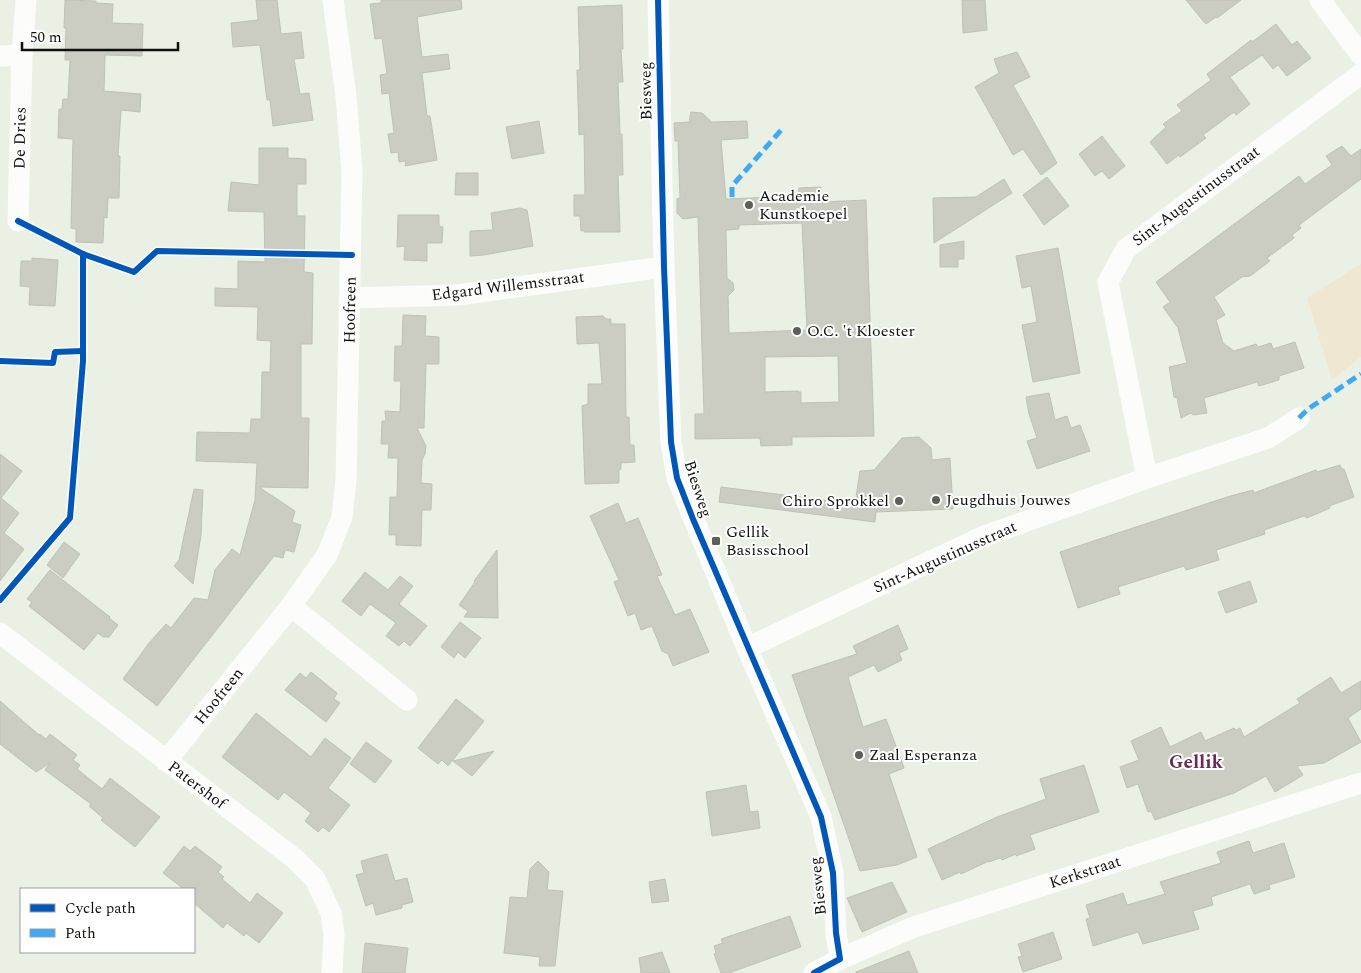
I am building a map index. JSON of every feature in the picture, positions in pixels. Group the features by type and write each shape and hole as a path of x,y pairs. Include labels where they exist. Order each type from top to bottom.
{"street":[{"name":"De Dries","path":"18,221 22,55 26,0"},
{"name":"Hoofreen","path":"166,761 291,606 327,555 342,518 346,480 352,171 346,96 333,0"},
{"name":"Biesweg","path":"658,0 664,267 672,442 677,478 747,648 821,817 833,873 836,933 840,959"},
{"path":"1320,0 1361,55"},
{"path":"0,56 22,55"},
{"name":"Sint-Augustinusstraat","path":"1148,478 1108,282 1126,249 1361,74"},
{"name":"Edgard Willemsstraat","path":"350,298 456,295 664,267"},
{"name":"Sint-Augustinusstraat","path":"747,648 982,537 1268,438 1299,418"},
{"path":"291,606 406,700"},
{"name":"Patershof","path":"0,633 294,859 315,879 330,913 334,935 332,973"},
{"name":"Kerkstraat","path":"814,973 840,959 914,927 1361,784"}],"shaded area":[{"path":"1361,264 1361,357 1332,380 1307,298"}],"building":[{"path":"65,0 96,1 96,3 113,4 112,23 143,24 142,56 105,55 104,91 141,94 140,112 121,110 118,156 120,156 119,198 108,198 107,218 104,217 103,243 76,242 76,229 71,228 73,139 58,138 59,109 62,109 63,99 68,99 70,60 65,60"},
{"path":"256,0 277,0 281,34 301,32 304,58 294,59 300,94 309,93 313,120 273,126 270,100 267,100 260,45 233,47 231,23 258,20"},
{"path":"381,0 461,0 462,9 417,17 422,57 448,54 450,69 422,73 427,116 430,116 437,160 405,166 406,161 399,162 398,152 391,153 388,134 394,133 389,93 382,94 380,75 387,74 382,38 375,39 370,4 381,3"},
{"path":"962,0 985,0 987,30 963,33"},
{"path":"1186,0 1241,0 1206,24"},
{"path":"622,5 623,49 621,49 623,82 618,82 623,175 618,175 620,232 584,232 584,230 581,231 580,216 574,216 574,195 585,195 584,134 579,135 577,70 580,70 578,7"},
{"path":"1276,24 1292,45 1297,41 1311,58 1287,76 1278,65 1273,69 1262,55 1230,77 1250,104 1236,115 1234,112 1203,135 1206,138 1167,164 1150,142 1166,127 1163,124 1182,111 1177,105 1211,80 1207,74 1251,40 1252,42"},
{"path":"1017,52 1030,77 1013,85 1057,163 1041,175 1023,149 1013,155 975,87 999,73 994,59"},
{"path":"691,112 702,113 712,122 747,121 748,138 721,140 726,199 798,196 799,188 821,187 822,202 866,200 874,436 792,437 792,445 761,446 760,438 695,439 695,414 704,414 698,217 683,219 677,213 677,199 680,198 678,141 675,141 674,123 689,122","holes":["802,223 807,330 729,333 728,296 734,290 733,283 727,278 726,230 739,229 739,225","838,356 839,402 801,403 801,392 798,391 765,392 765,357"]},
{"path":"539,121 544,153 512,159 506,127"},
{"path":"1102,136 1125,166 1109,179 1102,171 1095,176 1079,154"},
{"path":"1342,146 1351,156 1361,149 1361,179 1299,225 1301,228 1292,235 1294,238 1267,258 1270,261 1250,276 1242,277 1214,297 1225,315 1216,320 1223,343 1234,351 1256,344 1258,347 1271,343 1273,349 1295,342 1304,368 1279,376 1279,380 1259,386 1257,382 1204,398 1207,413 1193,415 1191,413 1181,418 1177,398 1174,397 1169,367 1187,363 1178,328 1163,307 1170,302 1156,282 1299,176 1305,184 1332,165 1326,156"},
{"path":"259,148 288,148 288,158 306,159 306,184 297,184 297,216 305,216 304,272 313,273 312,344 301,344 301,418 309,418 308,488 259,487 295,511 292,522 301,525 294,552 285,550 283,558 274,556 157,706 123,679 149,643 166,624 171,628 194,598 208,600 215,570 232,549 240,555 255,500 257,463 196,461 197,432 250,433 251,419 261,419 262,372 270,372 271,341 257,340 258,307 215,306 215,288 238,289 238,261 265,262 264,212 228,211 231,182 259,185"},
{"path":"456,173 478,173 478,195 455,195"},
{"path":"1047,177 1069,206 1044,225 1023,195"},
{"path":"1004,179 1012,193 934,243 933,198 976,197"},
{"path":"520,208 527,210 533,246 470,256 470,231 493,230 491,213"},
{"path":"398,215 439,215 439,226 443,227 442,243 427,243 427,261 404,260 405,246 397,247"},
{"path":"964,241 964,259 958,259 958,267 940,267 940,245"},
{"path":"1058,248 1080,373 1033,382 1022,325 1037,322 1031,286 1022,288 1016,256"},
{"path":"32,258 58,260 55,306 29,305 30,287 20,286 21,261 32,261"},
{"path":"403,315 426,316 425,336 439,337 439,364 426,364 424,428 417,428 426,446 422,460 421,483 432,484 431,510 422,510 421,546 396,545 396,535 389,535 390,497 397,497 398,458 388,458 389,444 381,444 382,421 386,421 385,411 400,412 401,381 394,381 395,346 402,346"},
{"path":"603,316 606,319 611,319 611,324 625,324 626,417 629,417 630,445 634,445 635,462 621,463 619,483 585,484 582,406 588,404 588,384 602,384 599,343 577,344 576,317"},
{"path":"1049,393 1055,420 1067,416 1071,428 1080,425 1090,451 1037,469 1027,441 1037,438 1029,414 1026,397"},
{"path":"919,437 931,448 932,460 950,458 953,509 876,512 875,522 719,502 721,487 855,504 860,471 874,470 902,438"},
{"path":"0,454 22,471 1,498 19,513 4,533 24,549 0,581"},
{"path":"1340,465 1344,469 1354,497 1329,506 1330,508 1307,518 1304,516 1264,530 1265,534 1216,550 1219,560 1186,570 1184,566 1118,587 1120,594 1078,608 1060,552 1227,497 1253,490 1254,493 1316,470 1317,472"},
{"path":"194,489 203,490 201,535 193,584 174,566 179,560"},
{"path":"618,503 626,523 638,518 662,575 657,576 675,615 690,609 709,652 673,666 668,654 662,651 652,626 641,630 635,613 628,616 614,582 619,580 590,516"},
{"path":"64,542 80,554 63,578 47,565"},
{"path":"497,550 498,618 464,617 468,611 459,605"},
{"path":"50,570 118,625 109,637 103,637 98,633 84,650 29,606 32,602 27,599"},
{"path":"365,572 388,590 400,576 413,586 399,604 427,626 410,646 404,641 399,646 386,636 396,623 370,604 361,616 342,601"},
{"path":"1250,581 1257,602 1226,613 1218,592"},
{"path":"460,622 481,638 465,658 458,652 454,658 441,647"},
{"path":"898,625 908,649 899,653 902,660 878,672 874,665 848,677 863,727 886,719 904,768 889,774 917,857 897,865 860,871 792,675 857,654 853,646"},
{"path":"311,672 337,693 334,699 340,703 326,722 285,690 300,673 306,678"},
{"path":"1331,677 1341,693 1361,681 1361,709 1348,718 1361,742 1324,763 1297,766 1303,775 1275,792 1266,776 1234,793 1155,820 1151,811 1148,812 1138,784 1127,788 1120,767 1139,760 1131,741 1161,727 1170,747 1201,732 1205,741 1234,728 1236,730 1240,728 1244,737 1300,703 1297,699"},
{"path":"456,699 484,721 448,766 442,760 438,764 418,748"},
{"path":"0,701 39,735 46,739 50,734 77,755 73,760 80,765 77,769 102,789 110,778 160,817 135,847 101,820 103,818 89,806 91,804 45,770 50,763 36,772 0,744"},
{"path":"256,713 311,757 325,738 351,758 328,788 350,805 329,832 323,827 318,832 305,821 311,813 284,792 278,800 222,757"},
{"path":"366,742 392,761 375,783 350,764"},
{"path":"494,751 472,776 453,761"},
{"path":"1084,765 1099,812 1030,835 1035,849 1002,860 1000,858 989,861 961,874 960,872 942,880 928,849 997,817 1046,799 1040,779"},
{"path":"746,785 750,812 758,811 760,828 712,836 706,792"},
{"path":"1249,841 1253,853 1284,843 1295,877 1269,885 1270,889 1254,894 1250,884 1211,897 1213,905 1193,911 1199,929 1143,944 1138,932 1093,946 1086,919 1090,918 1086,905 1123,893 1127,905 1165,894 1160,882 1221,863 1217,852"},
{"path":"184,846 190,851 195,846 222,867 218,872 224,877 222,879 250,903 257,893 283,913 259,943 246,933 244,936 227,923 223,928 195,904 195,888 183,888 163,873"},
{"path":"387,854 395,881 407,878 413,902 402,905 402,908 376,915 373,903 366,906 356,875 364,873 361,861"},
{"path":"538,861 549,872 547,890 563,891 555,966 539,966 540,957 504,953 510,897 527,898 530,869"},
{"path":"665,879 669,901 652,903 649,882"},
{"path":"892,882 907,912 862,932 847,898"},
{"path":"790,916 801,947 729,973 721,973 714,954 716,953 714,946 723,943 721,939"},
{"path":"1053,932 1062,959 1023,972 1018,957 1022,956 1018,944"},
{"path":"365,943 408,948 405,973 362,973"},
{"path":"909,951 918,973 856,973 856,972"},
{"path":"662,952 670,973 641,973 639,958"}],"marked path":[{"path":"732,197 732,186 783,128"},
{"path":"1299,418 1308,409 1361,374"}],"cycle path":[{"path":"658,0 664,267 671,442 677,478 693,519 821,817 833,873 836,933 840,959 814,973"},
{"path":"18,221 83,254 134,272 157,251 352,255"},
{"path":"0,600 70,518 83,361 83,254"},
{"path":"0,361 53,363 55,352 83,351"}],"place":[{"name":"Academie Kunstkoepel","path":"749,205"},
{"name":"O.C. 't Kloester","path":"797,331"},
{"name":"Jeugdhuis Jouwes","path":"936,500"},
{"name":"Chiro Sprokkel","path":"899,501"},
{"name":"Gellik Basisschool","path":"716,541"},
{"name":"Zaal Esperanza","path":"859,755"}],"district":[{"name":"Gellik","path":"1196,762"}]}
